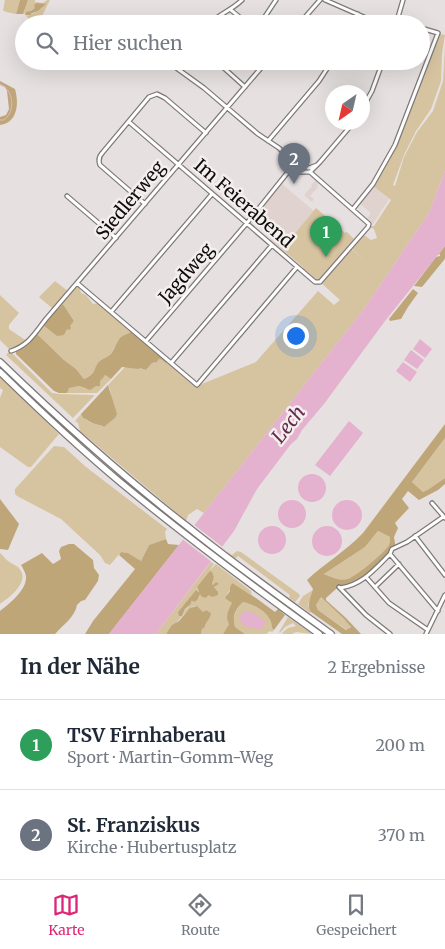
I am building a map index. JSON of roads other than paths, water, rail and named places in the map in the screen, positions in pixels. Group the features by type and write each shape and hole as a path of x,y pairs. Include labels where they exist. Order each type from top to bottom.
{"highway":[{"path":"0,362 94,449 187,527 331,634"},
{"path":"0,372 119,481 220,562 319,634"}],"street":[{"path":"220,15 231,10 242,0"},
{"path":"266,15 276,0"},
{"path":"307,15 320,0"},
{"path":"325,0 358,14"},
{"path":"398,15 403,0"},
{"path":"231,10 237,15"},
{"path":"430,31 438,33 430,54"},
{"path":"179,70 279,148 294,165 293,170"},
{"path":"226,70 245,87"},
{"name":"Siedlerweg","path":"11,351 22,347 31,339 46,319 259,70"},
{"path":"268,141 319,82 326,70"},
{"path":"370,95 380,70"},
{"path":"293,170 310,172 353,209 372,184 395,145 424,70"},
{"path":"145,204 102,167 99,161 102,153 149,97 157,94 165,98 206,133"},
{"name":"Im Feierabend","path":"129,122 316,282 320,282 368,226 368,222 353,209"},
{"path":"310,172 347,130"},
{"path":"293,170 297,167 309,168 317,165"},
{"name":"Jagdweg","path":"146,341 288,172 293,170"},
{"path":"111,312 212,194"},
{"path":"67,196 116,238"},
{"path":"171,363 272,245"},
{"path":"77,283 197,384 298,267"},
{"path":"432,503 443,516"},
{"path":"390,634 366,615 339,588 351,586 366,577 390,554 392,549 407,542 443,516 445,510"},
{"path":"415,536 445,575"},
{"path":"390,554 438,611"},
{"path":"375,588 399,564"},
{"path":"366,577 388,603 427,632 445,595"}],"water":[{"name":"Lech","path":"445,171 445,246 385,321 324,404 257,489 234,531 156,634 109,634 364,309 429,213"},
{"path":"420,339 432,349 425,358 413,349"},
{"path":"411,350 424,360 417,369 404,360"},
{"path":"403,362 417,372 410,382 396,371"},
{"path":"349,421 363,433 330,476 315,465"},
{"path":"312,474 322,478 326,488 322,498 312,502 302,498 298,488 302,478"},
{"path":"292,500 302,504 306,514 302,524 292,528 282,524 278,514 282,504"},
{"path":"347,500 358,504 362,515 358,526 347,530 336,526 332,515 336,504"},
{"path":"272,526 282,530 286,540 282,550 272,554 262,550 258,540 262,530"},
{"path":"327,526 338,530 342,541 338,552 327,556 316,552 312,541 316,530"},
{"path":"249,611 263,619 265,623 261,629 246,626 241,622 241,614"}],"waterway":[{"path":"0,84 8,91 12,101 8,116 4,120 0,120"}],"place":[{"name":"St. Franziskus","path":"294,184"},
{"name":"TSV Firnhaberau","path":"326,257"}]}
